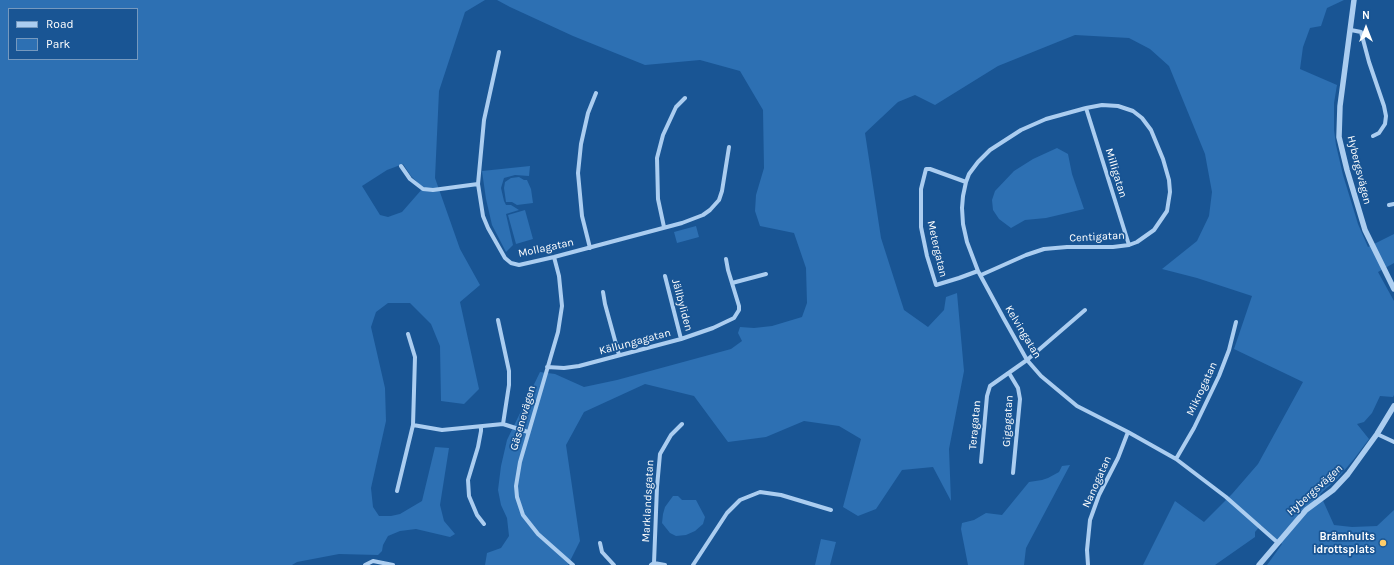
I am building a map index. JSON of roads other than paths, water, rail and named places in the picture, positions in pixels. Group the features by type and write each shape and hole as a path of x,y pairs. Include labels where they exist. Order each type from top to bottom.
{"street":[{"name":"Hybergsvägen","path":"1354,0 1340,106 1340,145 1365,230 1394,289"},
{"path":"1351,30 1360,31 1363,37 1369,62 1384,106 1386,116 1385,124 1379,133 1373,136"},
{"name":"Mollagatan","path":"499,52 484,120 478,184 483,216 505,258 510,263 518,265 554,257 682,223 703,215 716,206 719,200 722,191 729,147"},
{"path":"590,248 581,211 578,173 588,114 596,93"},
{"path":"664,227 658,199 657,158 663,135 676,107 684,98"},
{"name":"Centigatan","path":"981,275 1026,255 1044,249 1067,247 1113,247 1129,245 1137,242 1154,230 1167,211 1170,192 1167,170 1151,130 1142,118 1133,111 1118,106 1102,105 1086,108"},
{"name":"Kelvingatan","path":"1086,108 1046,119 1021,130 990,150 969,174 963,196 963,224 967,242 978,271 1027,360 1041,376 1072,403 1176,459 1226,498 1277,542"},
{"name":"Milligatan","path":"1086,108 1129,245"},
{"path":"401,166 410,178 422,188 433,190 478,184"},
{"name":"Metergatan","path":"966,182 930,169 926,169 921,189 921,227 927,256 936,285 978,271"},
{"name":"Gäsenevägen","path":"554,257 559,276 562,306 558,332 520,462 517,480 517,496 523,515 538,534 573,565"},
{"path":"726,259 732,283 766,274"},
{"name":"Jällbyliden","path":"665,276 681,339"},
{"name":"Källungagatan","path":"547,367 570,368 681,339 726,323 734,318 739,310 732,283"},
{"path":"603,292 619,355"},
{"name":"Teragatan","path":"981,462 987,396 990,386 1027,360 1085,310"},
{"path":"498,320 509,371 509,385 503,424"},
{"name":"Mikrogatan","path":"1176,459 1194,428 1219,376 1229,350 1236,322"},
{"path":"397,491 413,426 415,357 408,334"},
{"name":"Gigagatan","path":"1009,373 1018,388 1020,399 1013,472"},
{"name":"Hybergsvägen","path":"1259,565 1277,542 1306,510 1341,482 1377,434 1394,406"},
{"path":"413,426 442,430 503,424 528,432"},
{"name":"Marklandsgatan","path":"666,565 652,564 660,454 671,435 682,424"},
{"path":"481,427 482,431 468,480 469,496 477,515 484,524"},
{"name":"Nanogatan","path":"1088,565 1086,550 1090,520 1099,495 1118,458 1128,432"},
{"path":"1377,434 1394,442"},
{"path":"693,565 727,513 740,500 760,492 781,495 831,510"},
{"path":"600,543 602,552 614,565"},
{"path":"364,565 373,562 393,565"}],"place":[{"name":"Brämhults idrottsplats","path":"1383,543"}]}
